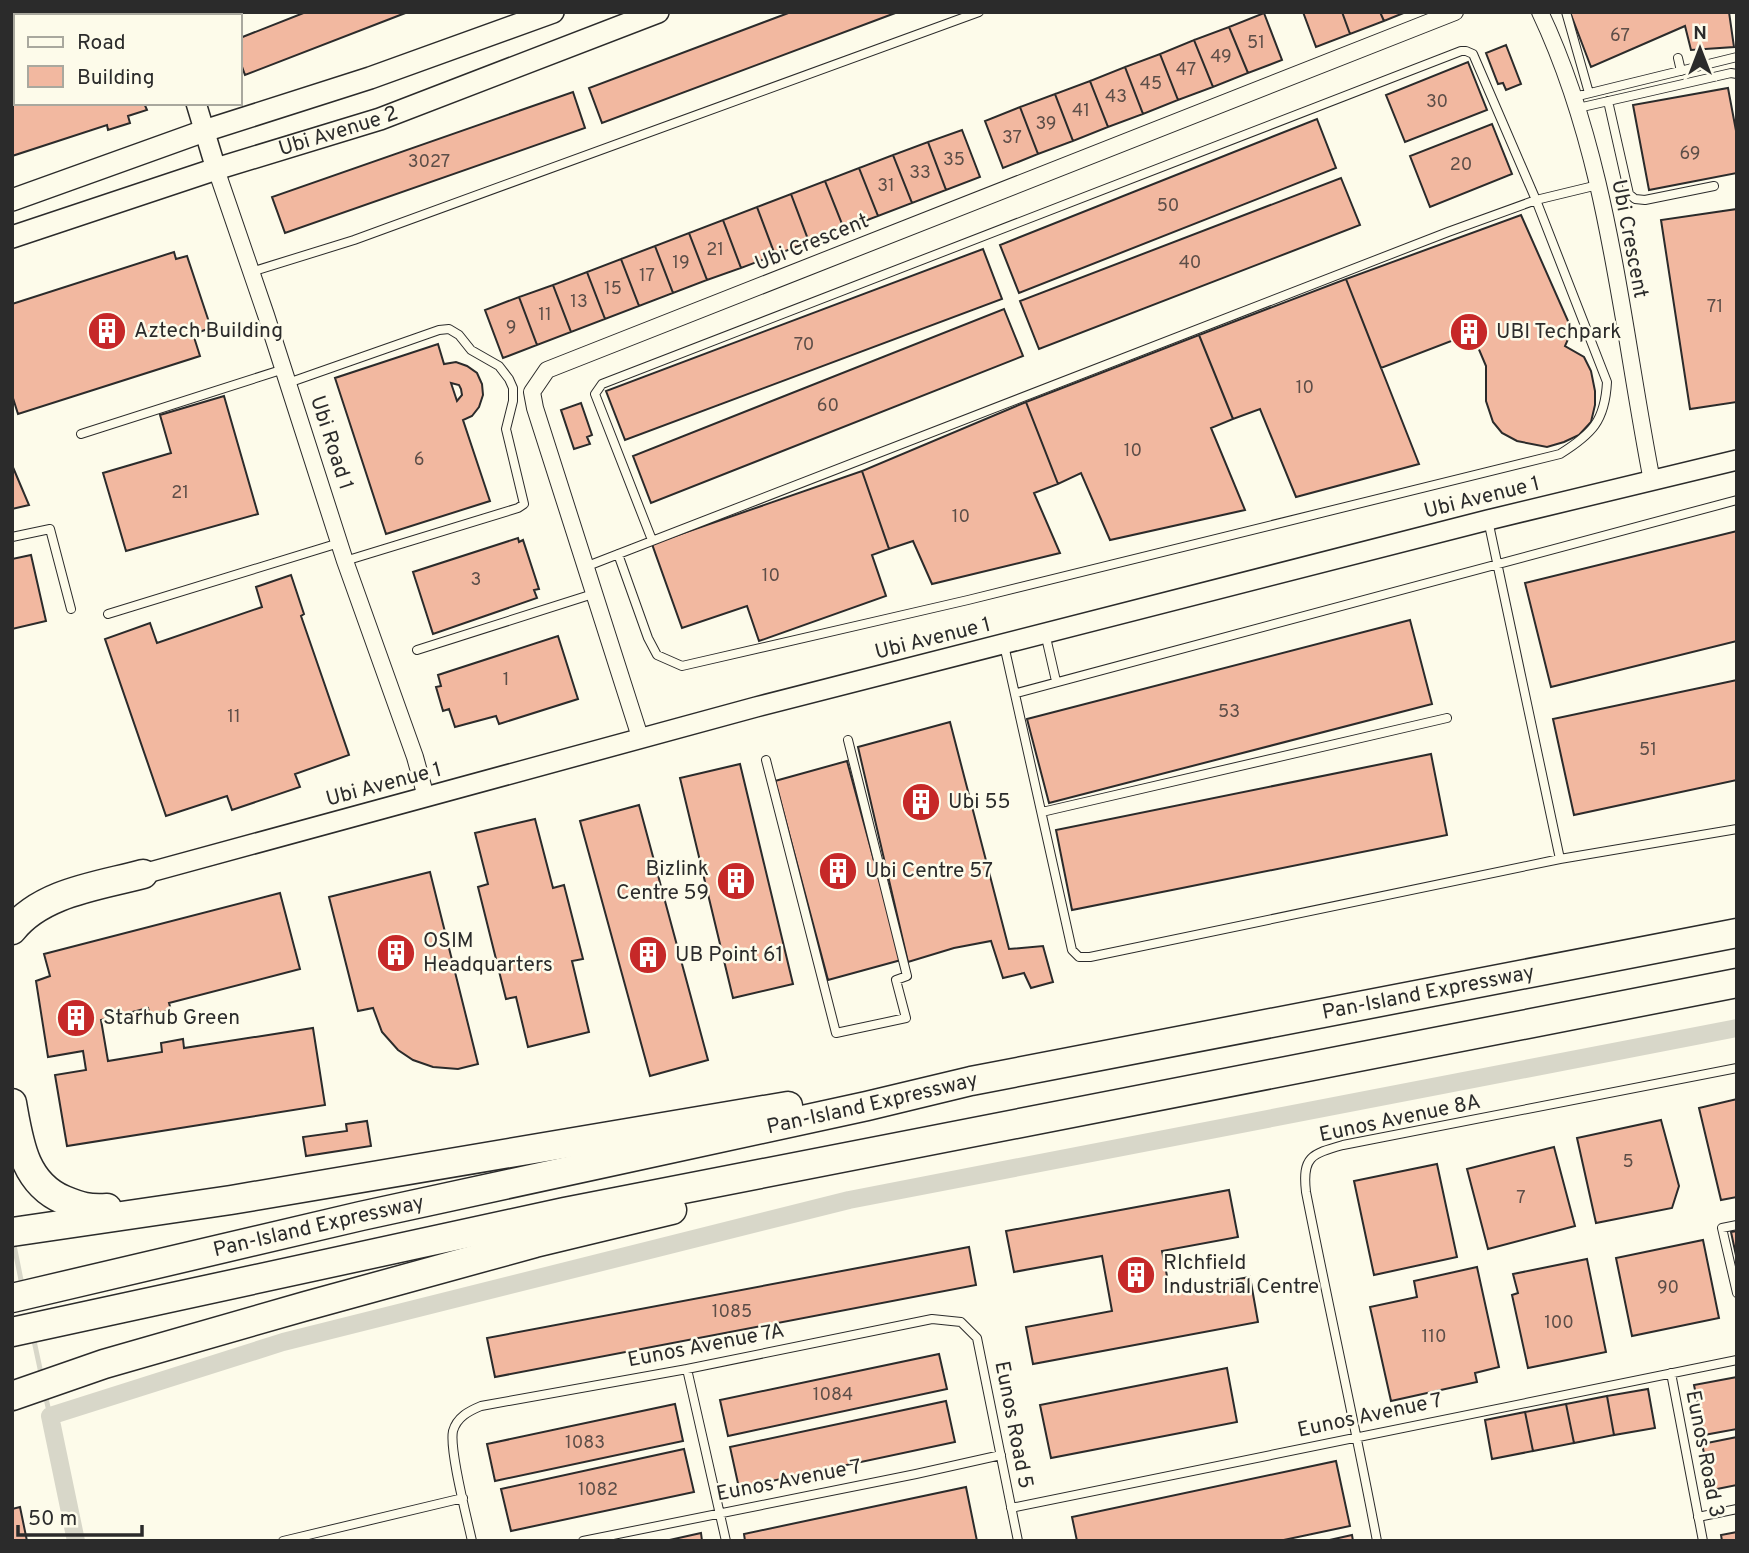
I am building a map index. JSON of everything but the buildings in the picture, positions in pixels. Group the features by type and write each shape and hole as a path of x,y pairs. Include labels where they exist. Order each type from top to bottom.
{"highway":[{"path":"12,930 23,916 53,899 143,874"},
{"name":"Pan-Island Expressway","path":"12,1298 374,1213 971,1081 1737,933"},
{"name":"Pan-Island Expressway","path":"12,1332 565,1212 1737,983"},
{"path":"16,1231 232,1200 753,1111 971,1081"},
{"path":"12,1103 18,1135 31,1175 49,1194 86,1209 232,1200"},
{"path":"32,1389 201,1336 535,1242 676,1209 705,1186"}],"main road":[{"name":"Ubi Avenue 2","path":"12,200 204,131 370,78 553,12"},
{"name":"Ubi Avenue 2","path":"12,237 216,169 380,119 658,12"}],"street":[{"name":"Ubi Crescent","path":"640,737 535,408 532,392 547,370 1455,12"},
{"name":"Ubi Crescent","path":"1540,12 1580,100 1598,185 1651,481"},
{"name":"Ubi Road 1","path":"197,105 339,543 415,757 426,797"},
{"name":"Ubi Avenue 1","path":"143,874 640,737 1488,520 1737,460"}],"lane":[{"path":"251,272 366,236 979,12"},
{"path":"1566,12 1580,100"},
{"path":"618,554 648,638 657,655 682,666 968,600 1560,454 1585,438 1600,418 1606,402 1607,382 1536,200 1473,54 1461,51 602,384 595,394 652,540"},
{"path":"1580,100 1737,57"},
{"path":"1678,58 1681,71"},
{"path":"1580,100 1608,101 1731,73 1737,74"},
{"path":"1608,101 1629,194 1645,200 1714,186"},
{"path":"585,567 1448,232 1536,200 1598,185"},
{"path":"81,434 449,329 459,335 471,350 499,366 513,388 513,401 506,429 524,504 345,561"},
{"path":"1017,693 1497,562 1737,500"},
{"path":"1488,520 1560,859"},
{"path":"12,537 50,530 71,609"},
{"path":"107,614 339,543"},
{"path":"417,650 593,594"},
{"path":"1045,633 1056,681"},
{"path":"1004,645 1017,693 1072,950 1079,957 1090,957 1560,859 1737,829"},
{"path":"1042,812 1447,718"},
{"path":"766,760 836,1033 906,1018 896,980 907,976 848,740"},
{"name":"Eunos Avenue 8A","path":"1357,1436 1306,1192 1304,1172 1312,1157 1319,1152 1343,1146 1737,1068"},
{"path":"1737,1225 1722,1228 1737,1293"},
{"name":"Eunos Avenue 7A","path":"463,1498 453,1432 467,1412 481,1406 687,1369 933,1319 961,1322"},
{"name":"Eunos Road 5","path":"961,1322 971,1329 980,1349 1018,1541"},
{"name":"Eunos Avenue 7","path":"1011,1508 1737,1360"},
{"path":"687,1369 726,1541"},
{"name":"Eunos Road 3","path":"1671,1373 1703,1541"},
{"path":"1357,1436 1377,1541"},
{"name":"Eunos Avenue 7","path":"583,1541 1001,1455"},
{"path":"283,1541 463,1498 472,1541"},
{"path":"1698,1517 1737,1509"}],"waterway":[{"path":"76,1541 50,1416 283,1342 849,1200 1737,1028"},
{"path":"13,1240 22,1285"},
{"path":"33,1336 42,1378"},
{"path":"45,1394 50,1416"}],"place":[{"name":"Aztech Building","path":"107,331"},
{"name":"UBI Techpark","path":"1469,332"},
{"name":"Ubi 55","path":"921,802"},
{"name":"Ubi Centre 57","path":"838,871"},
{"name":"Bizlink Centre 59","path":"736,881"},
{"name":"OSIM Headquarters","path":"396,953"},
{"name":"UB Point 61","path":"648,955"},
{"name":"Starhub Green","path":"76,1018"},
{"name":"RIchfield Industrial Centre","path":"1136,1275"}]}
